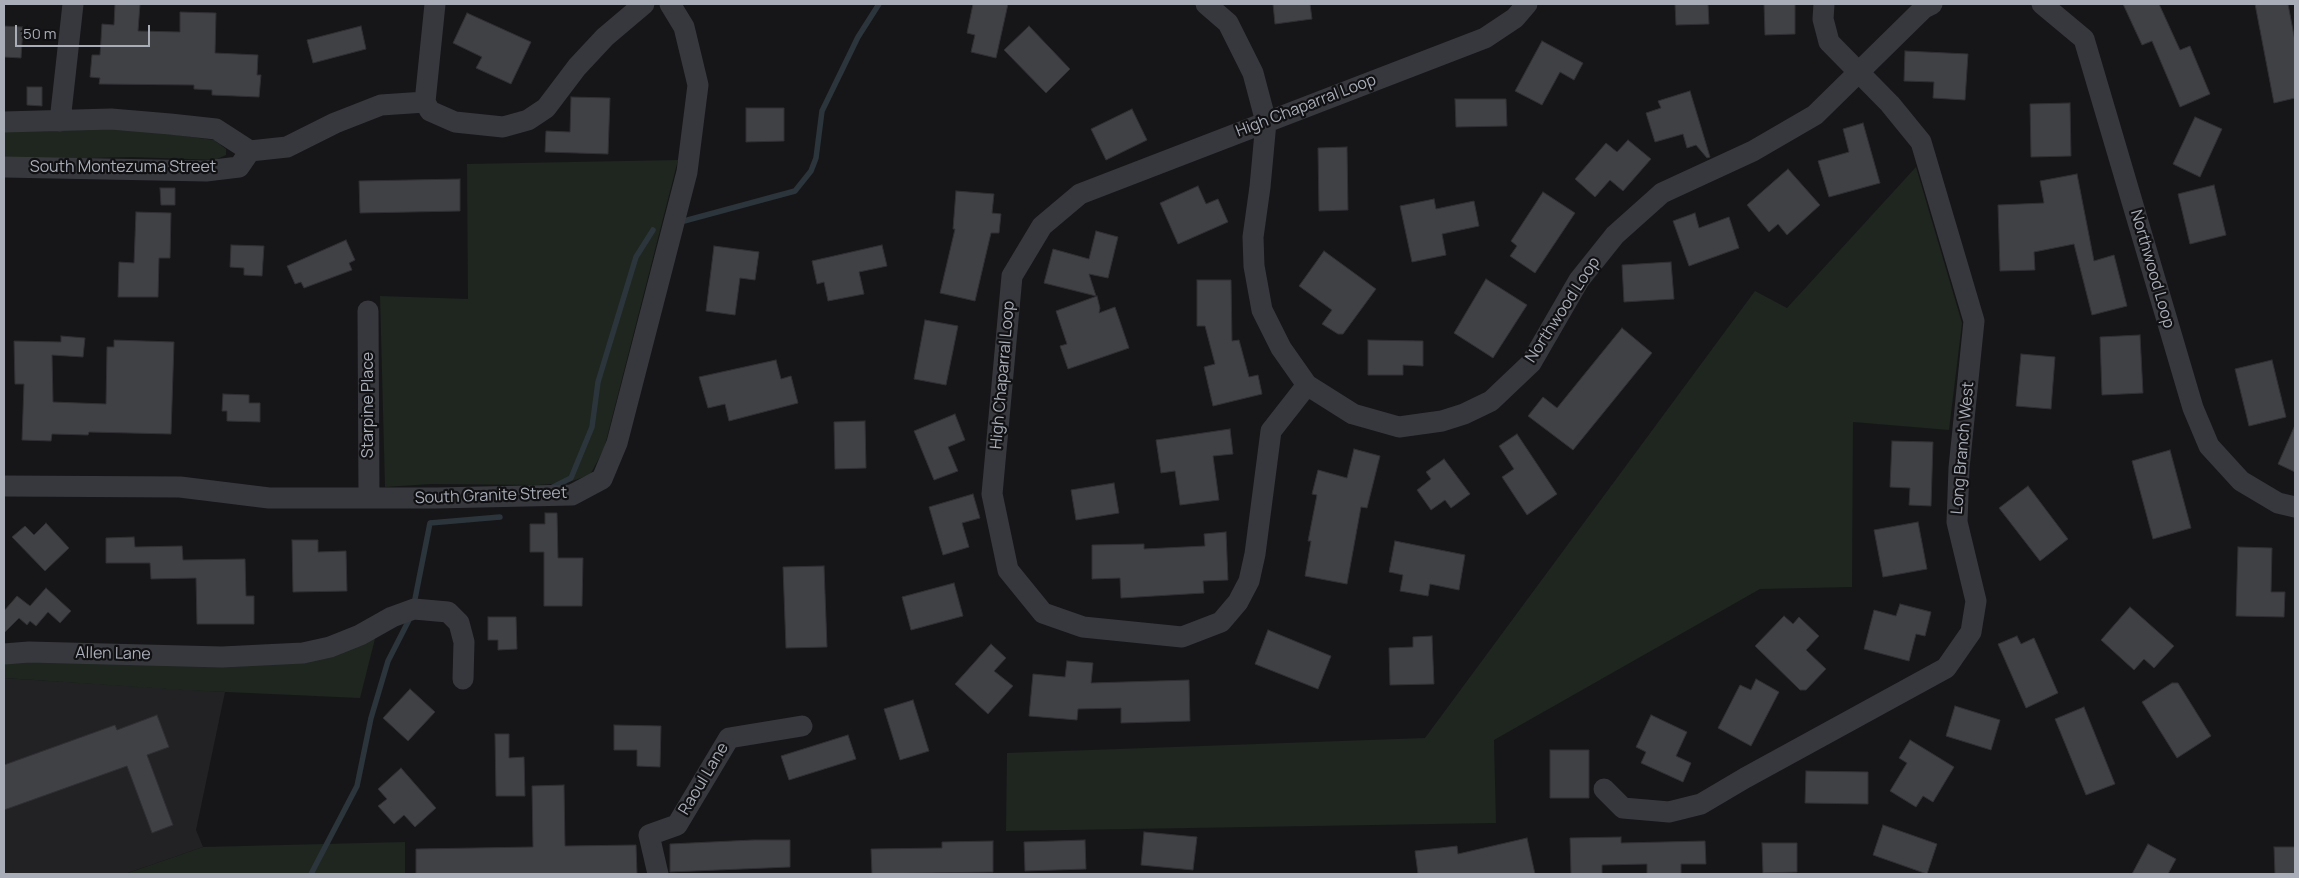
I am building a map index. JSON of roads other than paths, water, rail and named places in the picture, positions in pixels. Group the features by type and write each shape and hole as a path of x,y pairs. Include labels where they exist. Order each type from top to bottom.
{"street":[{"path":"60,120 73,4"},
{"path":"435,4 425,102 430,111 455,122 503,127 528,120 546,108 576,67 605,37 644,4"},
{"name":"South Granite Street","path":"4,486 180,487 269,498 506,497 572,495 602,479 617,443 688,172 698,85 684,27 670,4"},
{"name":"Northwood Loop","path":"1206,4 1228,23 1253,73 1266,122 1253,237 1254,266 1262,310 1280,348 1307,385 1353,414 1399,427 1442,421 1491,402 1531,363 1579,280 1615,235 1662,193 1753,151 1815,116 1924,8 1932,4"},
{"name":"High Chaparral Loop","path":"1307,385 1272,431 1255,554 1249,581 1238,602 1222,622 1182,637 1083,627 1043,613 1008,570 992,494 1012,276 1042,226 1080,194 1485,38 1515,18 1527,4"},
{"name":"Long Branch West","path":"1604,789 1623,808 1669,812 1701,804 1946,668 1971,632 1976,601 1957,522 1960,468 1974,321 1920,142 1890,104 1829,42 1823,19 1824,4"},
{"name":"Northwood Loop","path":"2042,4 2084,39 2193,408 2209,446 2241,481 2278,503 2295,507"},
{"path":"4,122 111,119 216,129 250,151 287,147 335,123 382,105 425,102"},
{"name":"South Montezuma Street","path":"4,167 206,171 239,166 250,151"},
{"name":"Starpine Place","path":"368,311 369,498"},
{"name":"Allen Lane","path":"4,654 29,652 222,657 303,654 330,647 360,635 392,617 418,609 448,612 460,623 464,642 463,679"},
{"name":"Raoul Lane","path":"658,874 649,835 677,825 728,738 802,726"}],"waterway":[{"path":"684,221 795,191 811,171 816,158 822,111 858,37 879,4"},
{"path":"551,488 571,478 592,427 598,382 636,257 653,230"},
{"path":"414,604 430,523 500,517"},
{"path":"311,874 357,786 371,718 388,661 411,616"}]}
